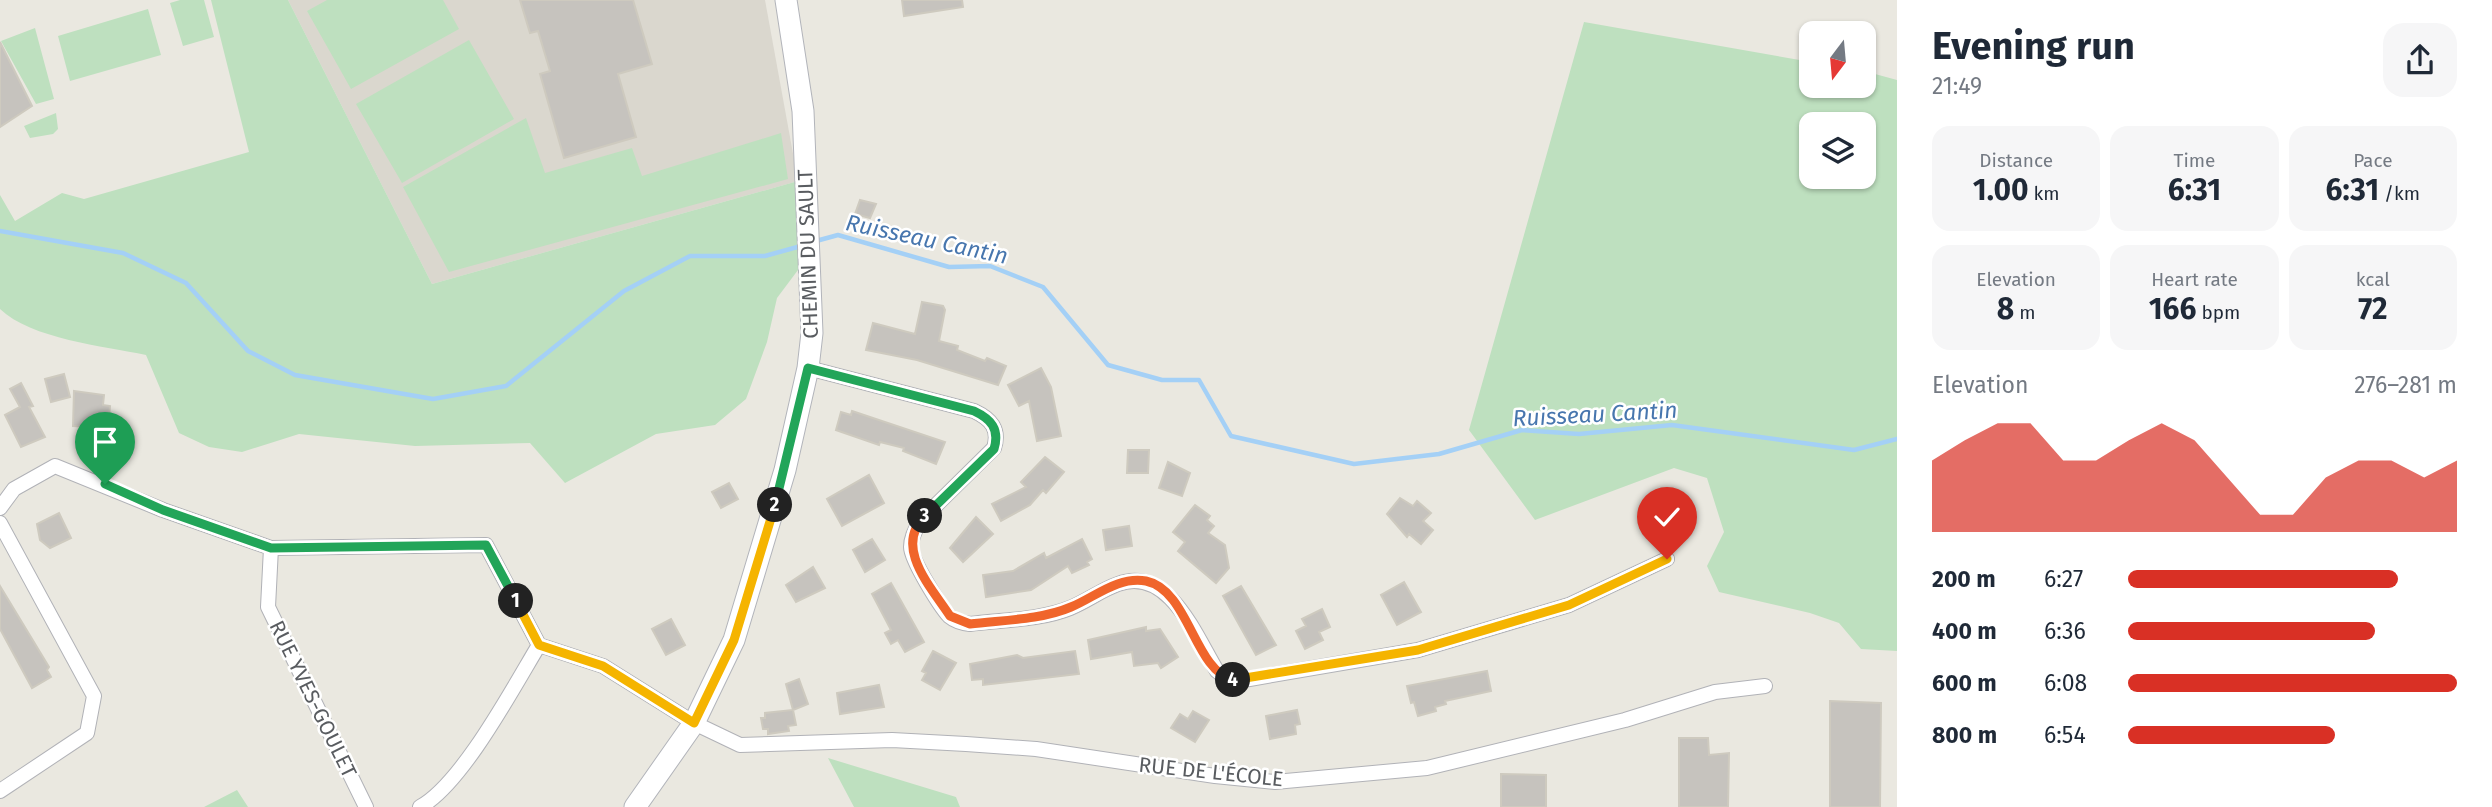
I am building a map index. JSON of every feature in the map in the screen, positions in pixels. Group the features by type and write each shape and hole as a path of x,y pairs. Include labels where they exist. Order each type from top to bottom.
{"street":[{"name":"CHEMIN DU SAULT","path":"635,807 694,723 734,640 785,470 808,368 812,333 803,111 786,0"},
{"path":"808,368 974,411 993,424 997,438 994,449 920,521 913,533 911,548 916,562 950,616 960,622 970,624 1058,612 1117,584 1131,580 1148,582 1162,589 1173,601 1217,671 1226,678 1238,681 1418,650 1569,605 1667,559"},
{"path":"0,508 14,489 55,466 163,510 271,548 486,545 539,645 485,733 434,799 420,807"},
{"path":"0,523 93,696 87,733 0,791"},
{"name":"RUE YVES-GOULET","path":"271,548 268,607 366,807"},
{"name":"RUE DE L'ÉCOLE","path":"539,645 603,666 694,723 740,745 892,740 966,744 1036,749 1215,776 1275,782 1427,768 1625,720 1715,692 1765,686"}],"shaded area":[{"path":"288,0 765,0 798,181 432,284"}],"green space":[{"path":"180,0 204,0 214,37 183,46 170,3"},
{"path":"211,0 288,0 432,284 798,181 798,270 777,298 767,342 746,399 715,425 656,434 565,483 530,443 415,446 299,434 242,452 209,447 179,433 146,355 69,340 30,328 13,319 0,309 0,195 15,221 62,193 84,199 249,152"},
{"path":"327,0 443,0 459,29 351,89 307,11"},
{"path":"148,9 161,55 70,81 58,36"},
{"path":"1584,22 1799,60 1799,98 1876,98 1876,74 1897,80 1897,651 1861,649 1839,623 1810,613 1719,592 1707,566 1724,532 1707,478 1674,468 1535,520 1469,430"},
{"path":"35,28 54,99 36,104 1,41"},
{"path":"469,40 514,119 402,183 356,104"},
{"path":"56,113 58,129 53,134 30,138 24,126"},
{"path":"526,118 545,173 632,148 642,176 781,133 788,179 449,272 403,187"},
{"path":"828,758 956,797 960,807 854,807"},
{"path":"237,790 248,807 204,807"}],"building":[{"path":"520,0 633,0 652,64 618,74 636,137 564,158 540,74 550,71 538,31 530,33"},
{"path":"902,0 962,0 963,7 904,16"},
{"path":"0,42 32,106 0,127"},
{"path":"860,200 876,204 870,218 855,214"},
{"path":"922,302 943,306 945,310 939,341 958,346 957,350 985,361 987,358 1006,366 998,385 917,360 866,350 873,323 915,334"},
{"path":"1041,368 1051,387 1061,436 1037,441 1029,401 1019,406 1008,385"},
{"path":"64,374 70,397 51,402 45,379"},
{"path":"21,383 33,406 29,407 45,437 21,447 5,415 20,407 10,389"},
{"path":"74,391 104,395 103,405 110,406 108,428 73,426"},
{"path":"852,411 945,442 936,464 903,451 904,448 880,442 879,445 836,430 841,412 851,415"},
{"path":"1128,450 1149,450 1148,473 1127,473"},
{"path":"1045,457 1064,472 1046,493 1043,490 1030,505 1001,521 992,504 1026,487 1021,482"},
{"path":"1168,462 1190,473 1182,496 1159,488"},
{"path":"869,475 884,503 842,526 827,499"},
{"path":"729,483 738,499 721,508 712,492"},
{"path":"1400,498 1413,506 1417,501 1431,513 1423,521 1433,530 1421,544 1409,534 1407,537 1387,514"},
{"path":"1195,505 1210,516 1207,520 1214,526 1208,533 1225,545 1229,568 1216,583 1178,551 1185,542 1173,532"},
{"path":"59,513 71,538 50,548 40,540 37,524"},
{"path":"976,517 993,534 963,562 950,548"},
{"path":"1129,526 1132,546 1106,550 1103,530"},
{"path":"872,539 885,560 865,572 853,550"},
{"path":"1082,539 1092,559 1087,562 1089,565 1072,573 1068,566 1031,590 986,597 983,575 1013,571 1044,553 1046,558"},
{"path":"813,567 825,588 796,602 786,585"},
{"path":"1404,582 1421,612 1397,625 1381,595"},
{"path":"891,583 924,642 905,652 898,640 891,644 885,633 891,630 872,594"},
{"path":"0,586 49,667 47,670 51,677 32,688 0,629"},
{"path":"1241,586 1276,645 1256,655 1223,596"},
{"path":"1322,609 1330,627 1319,632 1323,640 1305,649 1296,631 1306,626 1302,619"},
{"path":"671,619 685,645 666,655 652,629"},
{"path":"1146,627 1146,631 1160,629 1178,657 1161,668 1158,663 1134,666 1132,652 1091,659 1088,640"},
{"path":"933,651 956,663 940,690 922,680 926,673 922,671"},
{"path":"1075,651 1079,674 983,685 983,679 972,680 970,664 1017,655 1023,658"},
{"path":"1487,671 1491,691 1445,701 1446,704 1435,707 1436,711 1418,716 1414,702 1411,703 1407,686"},
{"path":"799,679 808,704 793,710 786,684"},
{"path":"879,685 884,707 840,714 837,693"},
{"path":"1830,701 1881,703 1880,807 1830,807"},
{"path":"793,710 796,725 788,726 789,731 768,734 768,729 763,729 761,718 765,718 765,713"},
{"path":"1297,710 1300,724 1295,725 1296,734 1270,739 1266,716"},
{"path":"1193,711 1209,720 1195,742 1171,728 1180,714 1188,719"},
{"path":"1679,738 1708,738 1709,755 1729,753 1728,807 1679,807"},
{"path":"1501,774 1546,775 1546,807 1501,807"}],"waterway":[{"name":"Ruisseau Cantin","path":"0,231 123,253 186,283 248,351 295,375 433,399 506,386 624,291 690,256 765,256 801,246"},
{"name":"Ruisseau Cantin","path":"816,241 838,235 949,267 990,266 1043,287 1108,365 1162,380 1199,380 1231,436 1354,464 1439,454 1522,430 1579,434 1672,425 1854,450 1897,439"}],"route":[{"path":"105,484 163,510 271,548 486,545 539,645 603,666 694,723 734,640 785,470 808,368 974,411 993,424 997,438 994,449 920,521 913,533 911,548 916,562 950,616 960,622 970,624 1058,612 1117,584 1131,580 1148,582 1162,589 1173,601 1217,671 1226,678 1238,681 1418,650 1511,624 1569,605 1667,559"}]}
